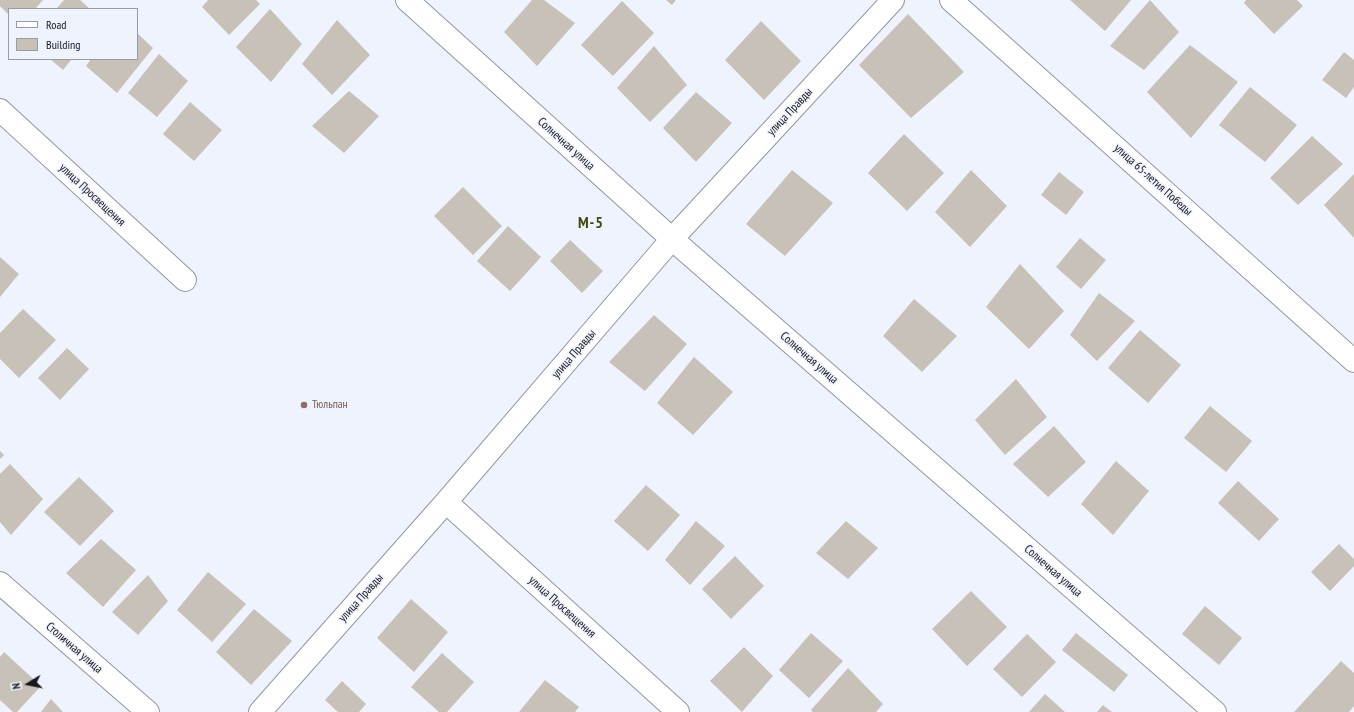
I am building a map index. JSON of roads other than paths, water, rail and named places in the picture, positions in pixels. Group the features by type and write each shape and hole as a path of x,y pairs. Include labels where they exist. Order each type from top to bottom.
{"street":[{"name":"Солнечная улица","path":"407,0 672,239 1215,712"},
{"name":"улица Правды","path":"260,712 446,502 672,239 893,0"},
{"name":"улица 65-летия Победы","path":"951,0 1354,361"},
{"name":"улица Просвещения","path":"0,110 184,280"},
{"name":"улица Просвещения","path":"446,502 678,712"},
{"name":"Столичная улица","path":"0,583 148,712"}],"place":[{"name":"Тюльпан","path":"304,405"}],"district":[{"name":"М-5","path":"591,223"}]}
